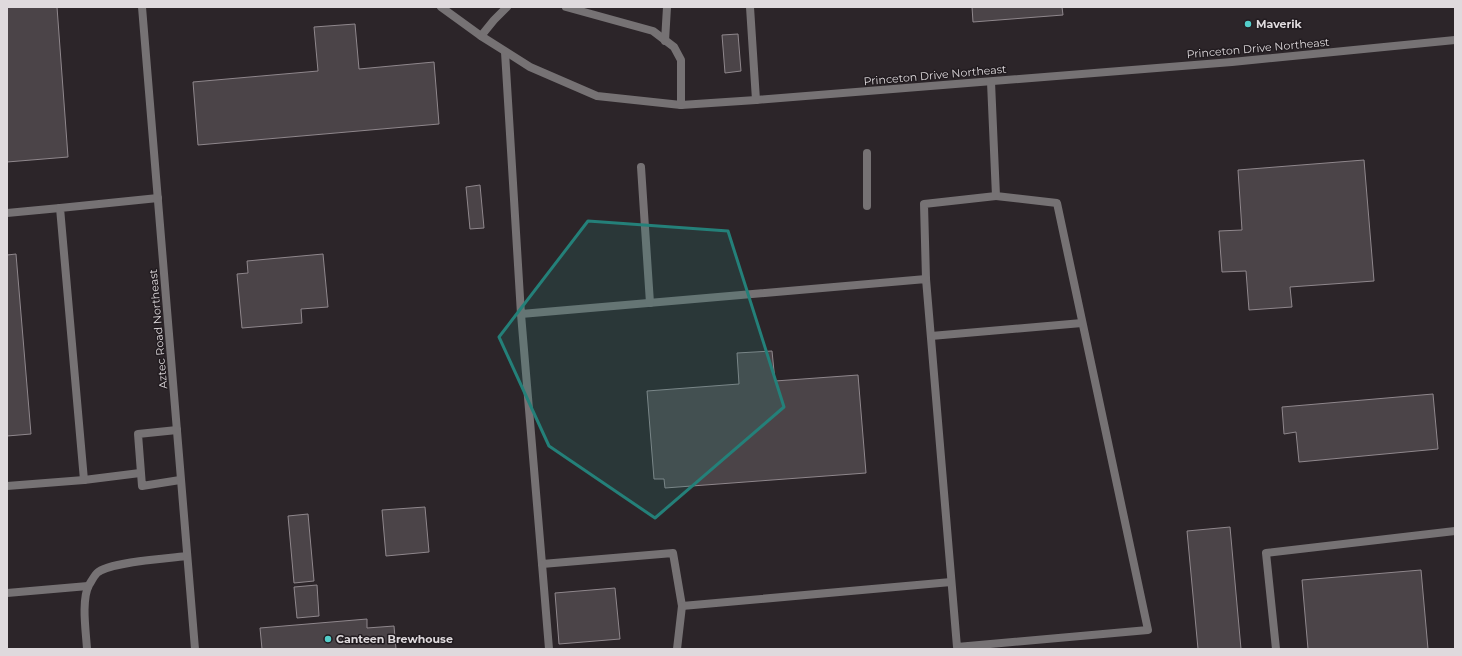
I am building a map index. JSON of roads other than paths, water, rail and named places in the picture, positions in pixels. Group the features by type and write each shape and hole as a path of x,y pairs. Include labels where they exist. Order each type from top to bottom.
{"street":[{"name":"Aztec Road Northeast","path":"142,7 195,649"},
{"name":"Princeton Drive Northeast","path":"441,7 481,36 530,68 597,96 681,104 756,100 1232,62 1455,40"},
{"path":"481,36 507,7"},
{"path":"566,7 652,31 674,47 681,60 681,104"},
{"path":"665,41 666,7"},
{"path":"750,7 756,100"},
{"path":"505,52 521,314 549,649"},
{"path":"990,82 996,196"},
{"path":"867,154 867,206"},
{"path":"641,167 650,304"},
{"path":"996,196 1056,203 1148,630 957,647 930,336 926,279 924,204 996,196"},
{"path":"7,213 158,198"},
{"path":"60,208 84,480"},
{"path":"521,314 926,279"},
{"path":"930,336 1082,323"},
{"path":"177,430 138,434 140,473 142,486 180,480"},
{"path":"7,486 84,480 140,473"},
{"path":"1276,649 1266,553 1455,531"},
{"path":"542,564 673,553 682,606 677,649"},
{"path":"87,649 84,609 88,586 98,572 110,567 138,561 187,556"},
{"path":"682,606 951,582"},
{"path":"7,593 88,586"}],"place":[{"name":"Maverik","path":"1248,24"},
{"name":"Canteen Brewhouse","path":"328,639"}]}
